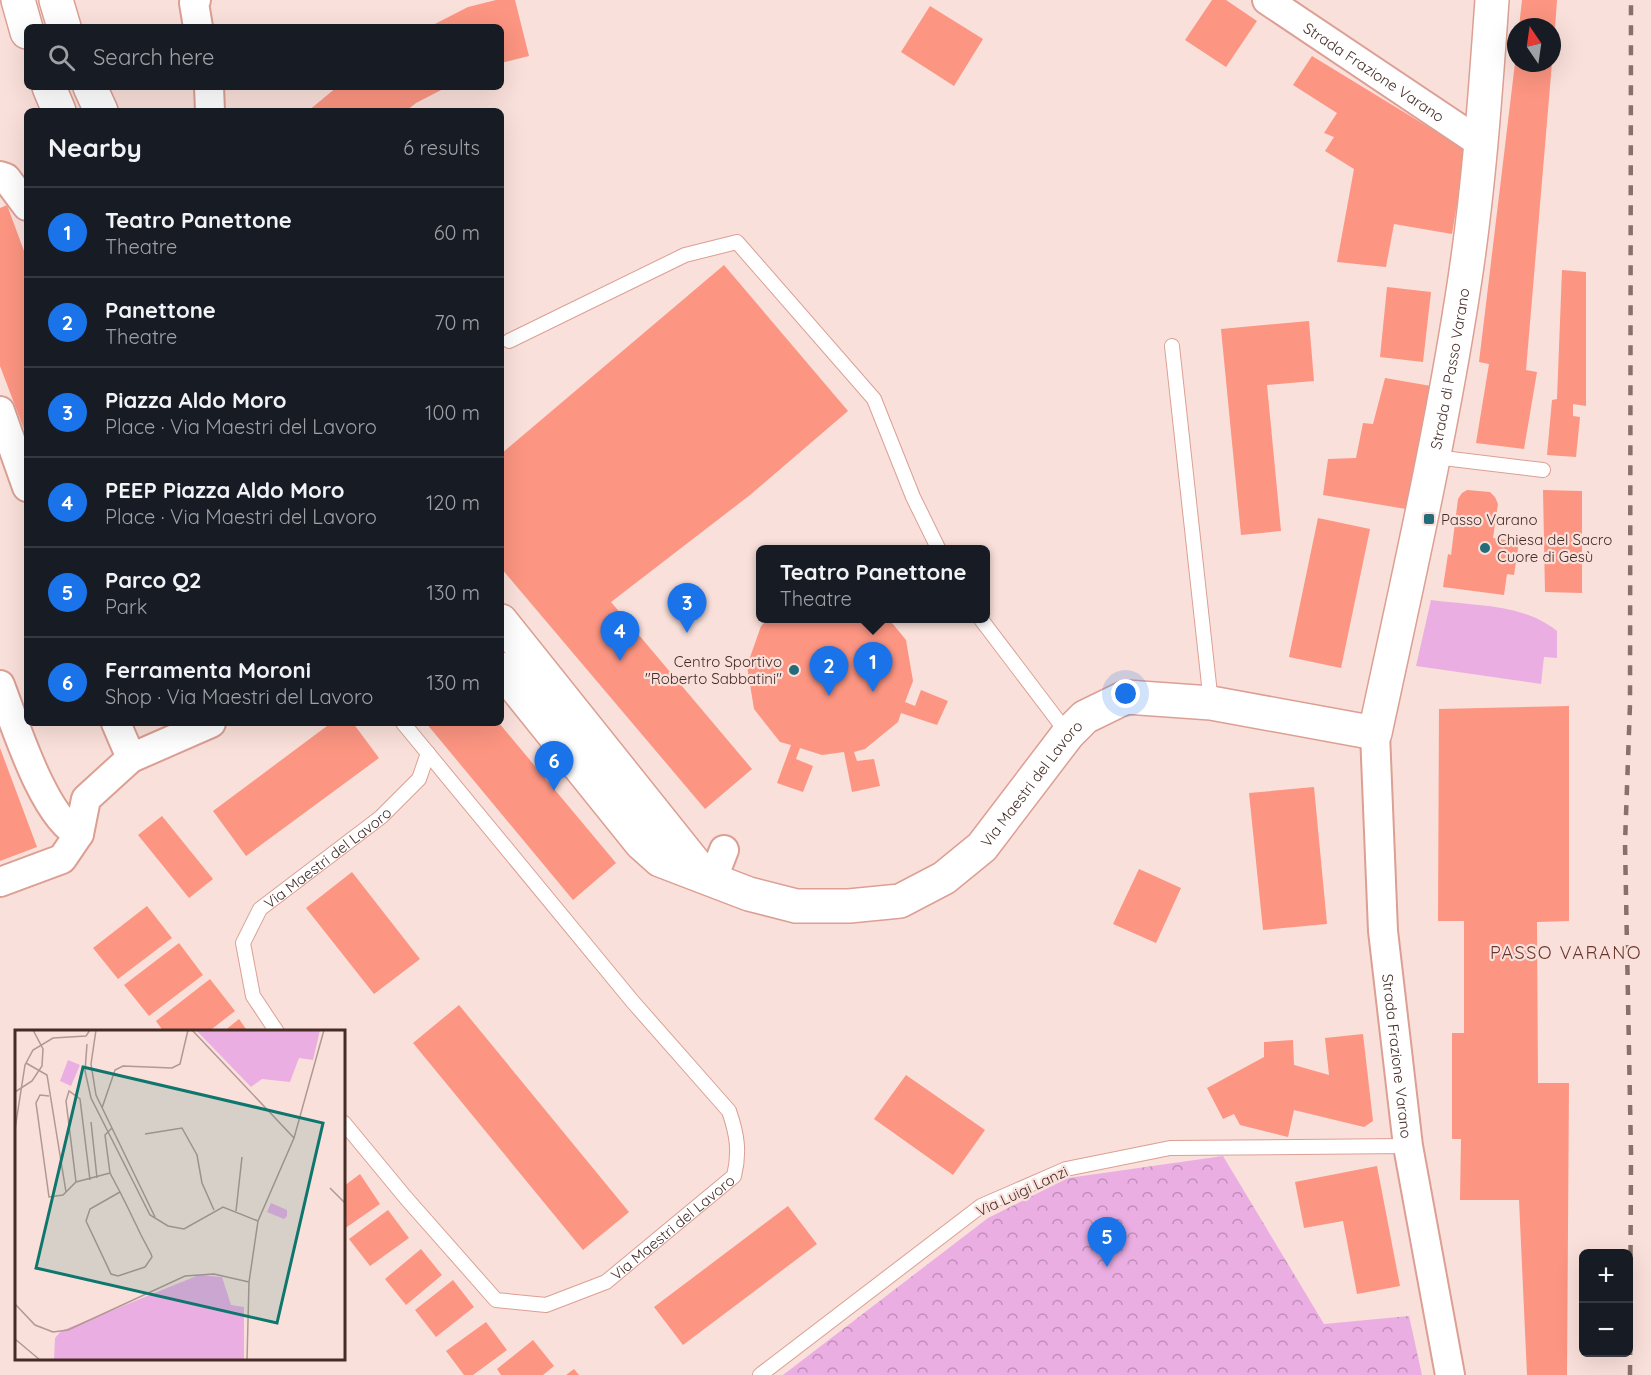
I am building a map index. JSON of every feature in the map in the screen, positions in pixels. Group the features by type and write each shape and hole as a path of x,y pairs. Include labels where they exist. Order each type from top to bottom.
{"street":[{"path":"18,0 25,24"},
{"path":"56,0 63,24"},
{"path":"196,0 194,3 198,24"},
{"name":"Strada Frazione Varano","path":"1267,0 1482,144"},
{"name":"Strada di Passo Varano","path":"1375,733 1435,457 1462,296 1482,144 1492,0"},
{"path":"50,90 58,108"},
{"path":"91,90 100,108"},
{"path":"209,90 210,108"},
{"path":"0,176 6,178 24,202"},
{"path":"0,411 24,479"},
{"name":"Via Maestri del Lavoro","path":"504,633 512,664 713,868 749,894 796,906 849,906 900,901 944,878 982,847 1068,734 1085,717 1126,697 1211,703 1375,733"},
{"path":"0,685 44,796 71,831 79,834"},
{"path":"117,726 131,758"},
{"path":"0,882 62,858 79,834 86,799 131,758 204,726"},
{"name":"Strada Frazione Varano","path":"1375,733 1383,931 1408,1146 1450,1375"}],"lane":[{"path":"509,341 685,255 737,242 874,399 913,497 937,545"},
{"path":"1172,346 1211,703"},
{"path":"1435,457 1543,470"},
{"path":"984,623 1068,734"},
{"name":"Via Maestri del Lavoro","path":"345,1124 406,1198 496,1300 546,1305 606,1282 734,1176 739,1157 737,1133 729,1111 633,1002 406,726"},
{"name":"Via Maestri del Lavoro","path":"276,1030 253,996 243,943 260,909 381,817 419,779 428,753"},
{"name":"Via Luigi Lanzi","path":"760,1375 981,1206 1066,1169 1170,1148 1408,1146"}],"green space":[{"path":"1431,600 1497,607 1529,615 1557,631 1557,658 1544,657 1541,684 1416,666"},
{"path":"1223,1156 1324,1324 1409,1316 1422,1375 783,1375 988,1218 1068,1178"}],"building":[{"path":"496,0 515,0 529,56 504,62 504,24 435,24 468,7"},
{"path":"1212,0 1226,0 1257,21 1226,67 1185,40"},
{"path":"1522,0 1557,0 1556,18 1520,18"},
{"path":"930,6 983,39 954,86 901,52"},
{"path":"1312,56 1466,150 1452,234 1394,224 1386,267 1337,262 1354,169 1325,151 1334,137 1324,133 1337,113 1293,85"},
{"path":"1514,72 1551,72 1526,370 1537,372 1524,449 1476,443 1489,364 1479,362"},
{"path":"333,90 441,90 410,108 312,108"},
{"path":"7,205 24,251 24,429 0,366 0,208"},
{"path":"724,265 848,411 750,495 611,602 752,769 705,809 504,572 504,451"},
{"path":"1562,270 1586,272 1586,406 1573,404 1573,416 1580,417 1576,457 1547,455 1552,400 1557,399"},
{"path":"1387,287 1431,292 1423,362 1380,357"},
{"path":"1309,321 1314,381 1267,385 1281,531 1241,535 1221,329"},
{"path":"1385,378 1431,386 1406,509 1323,495 1328,459 1356,458 1363,423 1373,424"},
{"name":"Chiesa del Sacro Cuore di Gesù","path":"1467,490 1490,492 1495,497 1498,504 1493,538 1519,542 1514,575 1507,574 1504,595 1443,587 1448,554 1451,555 1458,499"},
{"path":"1543,490 1582,491 1582,593 1545,592"},
{"path":"1318,518 1370,529 1341,668 1289,657"},
{"path":"764,623 892,623 906,640 913,681 905,702 915,706 921,690 948,701 937,725 901,713 898,722 865,749 854,752 857,761 874,759 880,786 852,792 844,752 822,755 800,748 796,759 813,766 803,792 777,783 791,745 780,742 754,709 747,666 761,626"},
{"path":"1569,706 1569,921 1537,922 1538,1083 1569,1083 1567,1375 1527,1375 1519,1200 1460,1200 1461,1139 1452,1139 1452,1033 1464,1033 1464,921 1438,921 1439,709"},
{"path":"327,726 355,726 379,758 246,856 213,811"},
{"path":"428,726 502,726 616,863 573,900"},
{"path":"0,748 37,847 0,861"},
{"path":"1314,787 1327,924 1263,930 1249,793"},
{"path":"162,816 213,879 189,898 138,835"},
{"path":"1139,869 1181,888 1156,943 1113,924"},
{"path":"352,872 420,959 374,994 306,908"},
{"path":"147,906 172,938 118,979 93,948"},
{"path":"179,943 203,975 149,1016 124,985"},
{"path":"210,979 235,1011 211,1030 163,1030 156,1021"},
{"path":"459,1005 629,1212 583,1250 413,1043"},
{"path":"239,1019 247,1030 225,1030"},
{"path":"1363,1034 1373,1121 1364,1127 1294,1110 1288,1137 1240,1125 1234,1114 1223,1119 1207,1088 1264,1057 1264,1042 1293,1040 1294,1065 1329,1075 1325,1038"},
{"path":"906,1075 985,1130 953,1175 874,1119"},
{"path":"1377,1166 1400,1286 1357,1294 1343,1221 1304,1228 1295,1182"},
{"path":"360,1174 380,1204 345,1228 345,1185"},
{"path":"788,1206 817,1244 683,1345 654,1307"},
{"path":"388,1210 409,1238 370,1266 349,1239"},
{"path":"421,1249 442,1275 406,1305 385,1279"},
{"path":"453,1280 474,1307 436,1337 415,1310"},
{"path":"486,1322 507,1350 473,1375 464,1375 446,1351"},
{"path":"533,1340 554,1366 543,1375 501,1375 497,1369"},
{"path":"574,1369 579,1375 566,1375"}],"railway":[{"path":"1630,1375 1631,1153 1625,843 1630,704 1631,0"}],"place":[{"name":"Passo Varano","path":"1429,519"},
{"name":"Chiesa del Sacro Cuore di Gesù","path":"1485,548"},
{"name":"Piazza Aldo Moro","path":"687,633"},
{"name":"PEEP Piazza Aldo Moro","path":"620,661"},
{"name":"Centro Sportivo \"Roberto Sabbatini\"","path":"794,670"},
{"name":"Teatro Panettone","path":"873,692"},
{"name":"Panettone","path":"829,696"},
{"name":"Ferramenta Moroni","path":"554,791"},
{"name":"Parco Q2","path":"1107,1267"}],"district":[{"name":"PASSO VARANO","path":"1566,952"}]}
